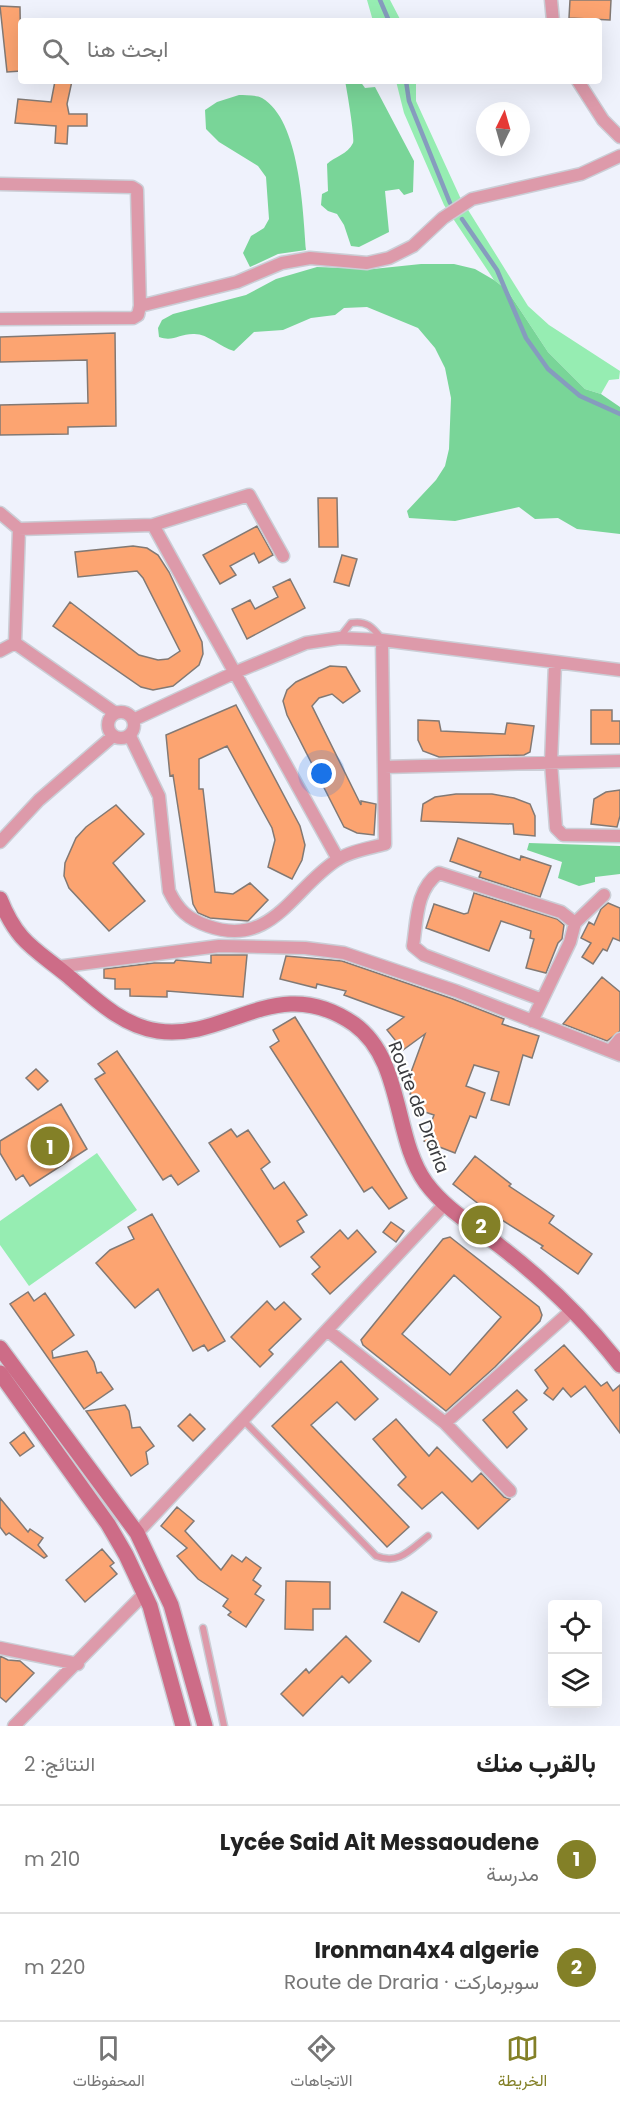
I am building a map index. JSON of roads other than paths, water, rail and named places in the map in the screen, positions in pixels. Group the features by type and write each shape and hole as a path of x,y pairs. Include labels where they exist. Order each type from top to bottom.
{"main road":[{"name":"Route de Draria","path":"0,899 8,920 32,950 57,967 115,1016 156,1031 186,1033 252,1010 286,1004 324,1009 354,1025 377,1046 424,1180 444,1205 502,1247 572,1310 620,1365"},
{"path":"0,1348 137,1533 171,1605 205,1726"},
{"path":"0,1373 108,1524 145,1593 183,1726"}],"street":[{"path":"551,0 553,18"},
{"path":"580,84 603,120 620,137"},
{"path":"140,306 237,282 282,263 310,258 367,263 389,258 413,246 443,218 472,199 582,174 620,156"},
{"path":"0,184 132,187 137,190 140,306 138,315 133,318 0,320"},
{"path":"0,513 19,529 153,525 249,495 283,556"},
{"path":"153,525 338,859"},
{"path":"15,643 19,529"},
{"path":"133,720 236,672 306,643 340,638 382,640 620,670"},
{"path":"130,736 159,796 169,891 175,904 186,917 223,932 252,930 286,908 338,859 385,844 382,640"},
{"path":"0,651 15,643"},
{"path":"15,643 115,713 124,712 133,720 134,729 130,736 122,739 113,736 108,724 115,713"},
{"path":"555,663 551,763 556,828 563,835 620,836"},
{"path":"0,842 39,800 113,736"},
{"path":"384,767 620,762"},
{"path":"540,999 424,955 413,946 422,893 431,879 439,873 561,912 575,923"},
{"path":"531,1021 570,942 575,923 604,895"},
{"path":"57,967 219,946 305,948 354,956 456,991 615,1053 620,1039"},
{"path":"137,1533 444,1205"},
{"path":"445,1424 572,1310"},
{"path":"327,1330 445,1424 510,1491"},
{"path":"14,1726 78,1664 145,1593"},
{"path":"0,1648 78,1664"}],"lane":[{"path":"243,1420 376,1556 387,1560 400,1558 428,1536"},
{"path":"203,1628 225,1726"}],"waterway":[{"path":"380,0 388,18"},
{"path":"406,84 409,101 450,203"},
{"path":"462,219 497,270 526,338 548,369 580,396 620,414"}],"place":[{"name":"Lycée Said Ait Messaoudene","path":"50,1146"},
{"name":"Ironman4x4 algerie","path":"481,1225"}]}
